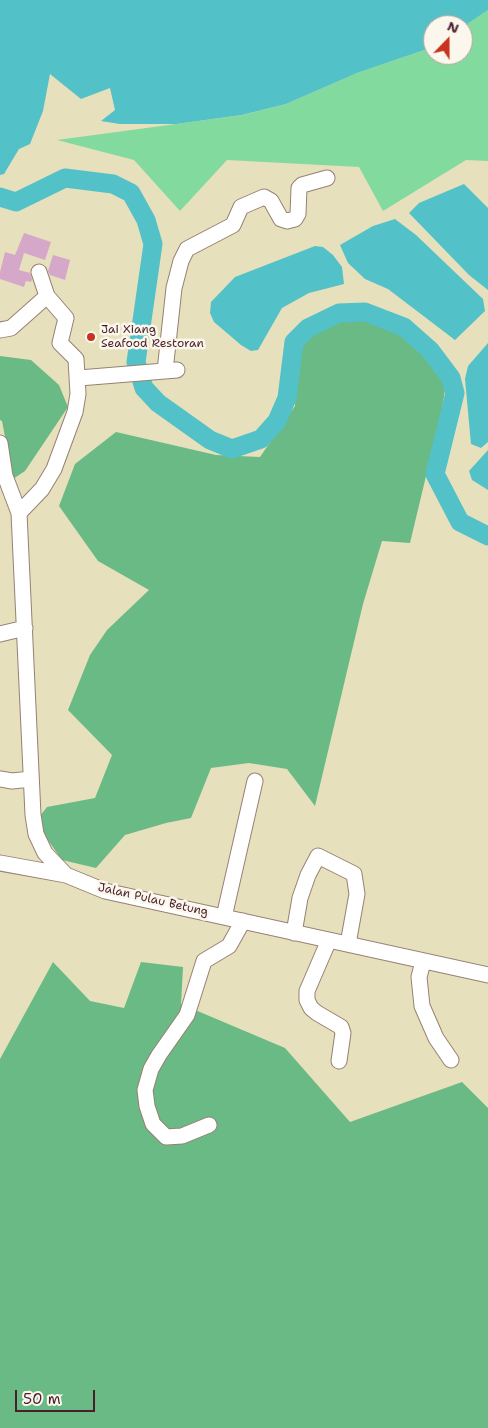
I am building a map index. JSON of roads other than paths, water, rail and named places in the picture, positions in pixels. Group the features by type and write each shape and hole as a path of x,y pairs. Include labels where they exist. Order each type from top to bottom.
{"street":[{"path":"79,378 168,371 174,288 181,261 187,249 233,225 241,207 264,197 271,201 281,219 286,221 295,220 298,214 299,188 302,185 327,178"},
{"path":"19,513 42,489 54,468 75,412 79,378 75,356 60,343 65,315 47,296 39,272"},
{"path":"0,330 12,328 47,296"},
{"name":"Jalan Pulau Betung","path":"0,443 5,476 19,513 31,779 36,834 45,853 66,875 105,890 488,976"},
{"path":"0,634 25,628"},
{"path":"0,779 12,781 31,779"},
{"path":"224,916 255,781"},
{"path":"294,933 300,898 308,875 318,856 354,874 357,894 348,944"},
{"path":"0,863 66,875"},
{"path":"209,1125 182,1136 166,1136 153,1124 147,1106 145,1090 151,1069 187,1015 204,961 229,946 243,921"},
{"path":"329,940 307,991 307,1000 311,1008 341,1027 344,1032 339,1061"},
{"path":"423,962 419,977 422,1006 436,1038 451,1060"}],"water":[{"path":"0,0 488,0 488,10 473,20 473,15 423,15 423,50 357,73 286,104 242,115 176,124 120,124 101,121 115,110 110,88 81,99 50,74 43,111 30,144 19,149 4,174 0,175"},
{"path":"464,184 488,208 488,290 469,275 409,213 419,203"},
{"path":"395,219 416,235 483,299 485,311 455,340 388,289 365,279 348,263 340,245 373,226"},
{"path":"315,246 323,247 333,255 342,267 344,284 309,293 282,308 258,350 251,351 241,345 214,322 210,313 211,302 235,277"},
{"path":"488,343 488,442 481,448 471,444 465,379 468,366"},
{"path":"488,450 488,490 472,480 469,471"}],"waterway":[{"path":"0,197 16,202 65,178 113,184 131,193 146,220 153,244 136,362 144,388 158,403 210,440 232,449 261,439 277,421 287,398 294,342 308,328 339,313 365,312 404,327 430,350 451,378 455,393 435,474 460,522 488,536"}],"place":[{"name":"Jai Xiang Seafood Restoran","path":"91,337"}]}
